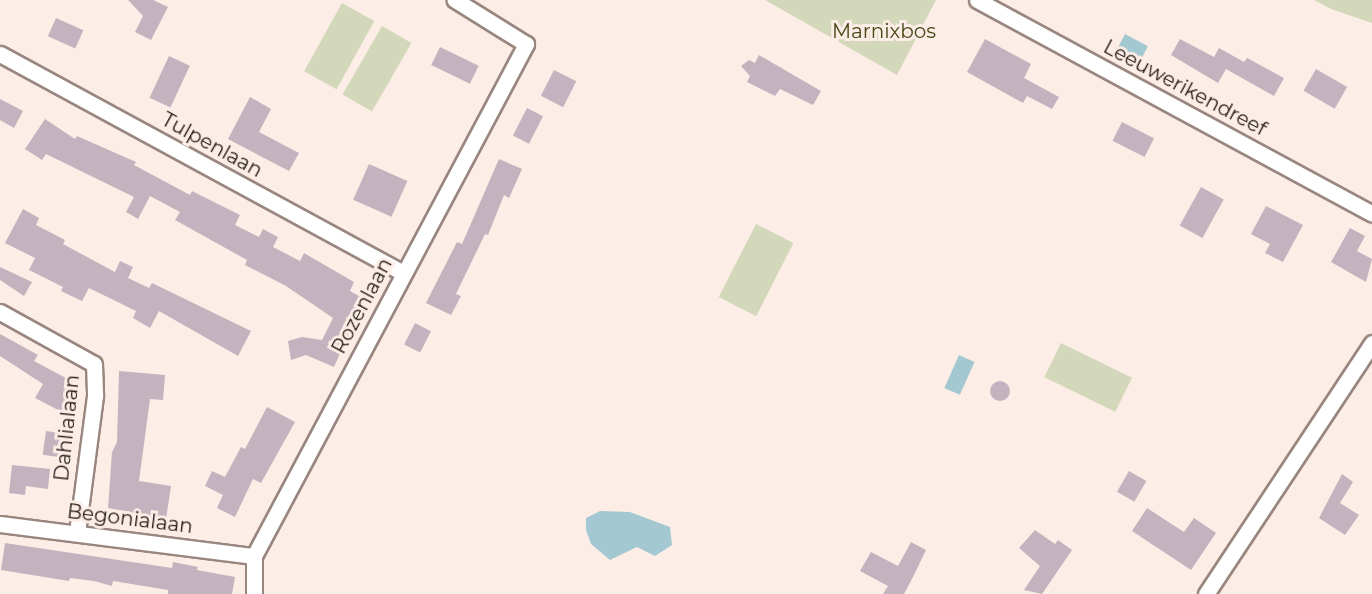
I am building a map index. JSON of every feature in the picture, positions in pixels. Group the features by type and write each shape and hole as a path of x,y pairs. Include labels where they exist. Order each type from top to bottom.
{"street":[{"name":"Rozenlaan","path":"254,594 254,556 526,44 455,0"},
{"name":"Leeuwerikendreef","path":"977,0 1372,214"},
{"name":"Tulpenlaan","path":"0,54 403,273"},
{"name":"Dahlialaan","path":"0,312 94,364 94,396 77,533"},
{"path":"1206,594 1372,343"},
{"name":"Begonialaan","path":"0,524 254,556"}],"green space":[{"name":"Marnixbos","path":"765,0 936,0 897,75"},
{"path":"1314,0 1372,0 1372,23 1331,9"},
{"path":"342,3 374,21 337,89 304,71"},
{"path":"382,26 411,43 372,111 342,94"},
{"path":"756,224 793,243 756,316 719,297"},
{"path":"1061,343 1132,378 1115,412 1044,377"}],"water":[{"path":"1125,34 1148,46 1140,60 1117,48"},
{"path":"959,355 975,362 960,395 944,388"},
{"path":"600,511 630,512 670,527 672,545 655,556 637,547 610,560 591,544 586,530 586,518"}],"building":[{"path":"128,0 153,0 168,7 151,40 135,32 143,16"},
{"path":"56,18 83,30 75,48 48,36"},
{"path":"985,39 1031,64 1024,78 1059,97 1052,109 1027,96 1023,103 967,72"},
{"path":"1180,39 1214,57 1219,48 1244,62 1247,58 1284,78 1274,96 1226,69 1218,83 1171,55"},
{"path":"440,47 479,66 470,84 431,65"},
{"path":"759,55 821,91 813,105 780,89 775,96 747,82 750,76 741,66 749,60 755,63"},
{"path":"169,56 190,66 170,107 150,98"},
{"path":"1316,69 1347,87 1335,109 1304,91"},
{"path":"554,70 576,81 563,107 541,96"},
{"path":"250,97 271,109 259,132 299,153 289,171 228,139"},
{"path":"0,99 23,111 14,128 0,120"},
{"path":"527,108 543,116 529,144 513,136"},
{"path":"45,119 75,139 77,136 136,162 134,165 190,195 192,191 240,215 235,225 259,237 263,229 278,237 273,247 300,261 304,253 354,282 350,291 364,299 334,367 306,355 291,360 288,341 302,337 322,340 333,318 286,286 245,265 247,260 175,220 180,212 150,196 138,219 126,212 134,197 46,154 42,160 25,149"},
{"path":"1122,122 1154,138 1145,157 1112,141"},
{"path":"499,159 522,169 509,198 504,195 488,235 485,234 456,294 461,296 451,315 426,303 457,242 462,244"},
{"path":"369,164 407,181 392,217 353,200"},
{"path":"1201,187 1224,200 1202,238 1180,225"},
{"path":"1266,206 1303,225 1283,262 1265,253 1270,244 1251,234"},
{"path":"23,209 39,218 36,225 65,240 63,244 115,272 120,261 133,267 128,278 149,288 152,283 251,331 238,356 159,311 150,328 133,318 136,311 89,288 82,301 61,291 63,287 29,270 35,258 5,243"},
{"path":"1350,228 1365,236 1357,251 1372,259 1366,282 1331,262"},
{"path":"0,267 32,282 24,296 0,280"},
{"path":"415,323 431,331 420,353 404,344"},
{"path":"0,334 38,355 34,361 79,385 64,413 35,398 43,384 0,356"},
{"path":"119,371 165,375 163,400 150,399 139,481 171,486 166,519 108,508 112,452 117,442"},
{"path":"1000,381 1007,384 1010,391 1007,398 1000,401 993,398 990,391 993,384"},
{"path":"267,407 295,422 261,483 253,479 235,517 217,508 223,495 205,486 212,471 225,477 241,447 245,449"},
{"path":"46,431 67,434 63,458 43,455"},
{"path":"12,465 50,469 48,489 26,486 25,495 9,493"},
{"path":"1129,471 1146,481 1134,502 1117,492"},
{"path":"1342,474 1353,482 1340,503 1359,515 1345,535 1319,518"},
{"path":"1147,508 1184,532 1194,518 1216,533 1191,570 1132,531"},
{"path":"1035,530 1055,544 1058,540 1072,550 1042,594 1024,590 1040,566 1019,548"},
{"path":"911,542 926,550 904,594 883,594 888,586 860,571 871,552 898,566"},
{"path":"5,543 172,568 173,562 198,567 197,570 235,577 232,594 168,594 168,590 113,581 112,586 94,581 70,578 69,581 1,570"}]}
